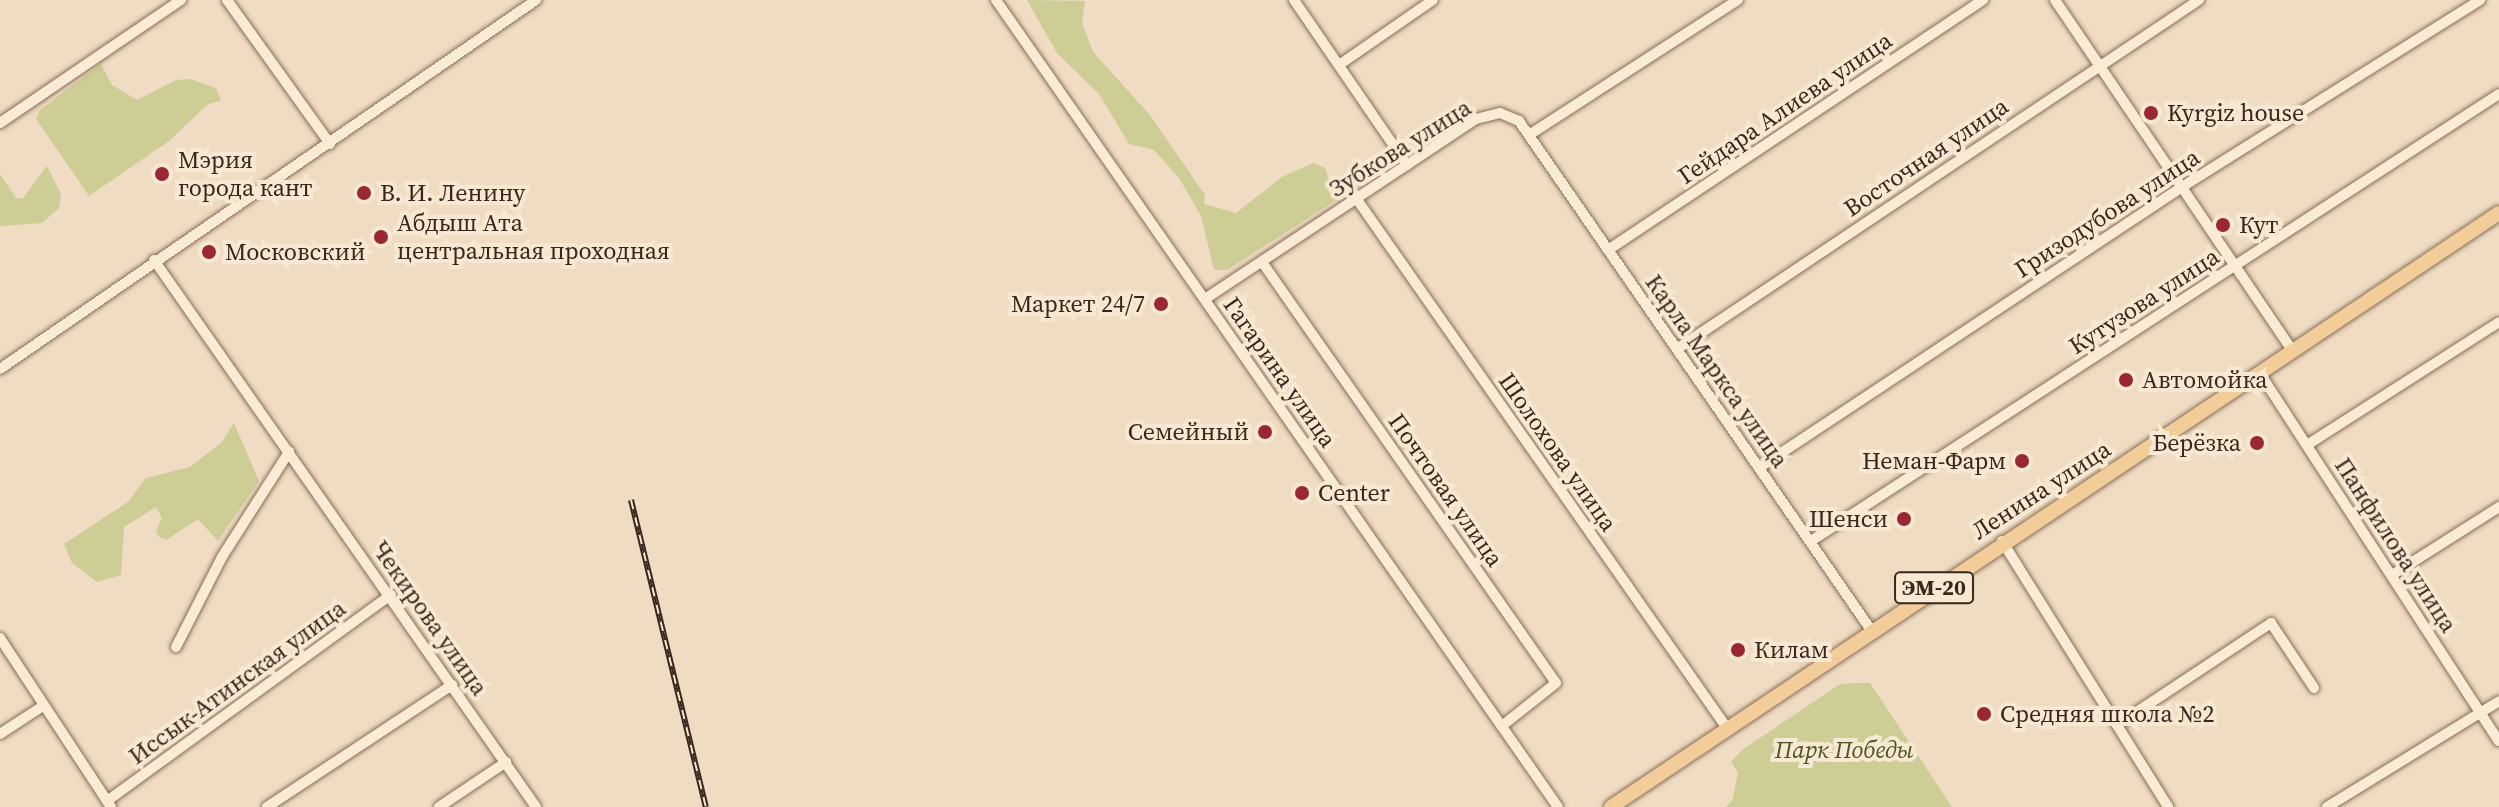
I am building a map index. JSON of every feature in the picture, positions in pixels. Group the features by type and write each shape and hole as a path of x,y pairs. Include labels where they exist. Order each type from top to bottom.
{"main road":[{"name":"Ленина улица","path":"1611,807 2002,541 2499,213"}],"street":[{"path":"0,123 181,0"},
{"path":"227,0 330,144"},
{"path":"0,369 154,260 330,144 536,0"},
{"name":"Гагарина улица","path":"996,0 1558,807"},
{"path":"1339,65 1433,0"},
{"path":"1529,135 1738,0"},
{"name":"Гейдара Алиева улица","path":"1608,250 1983,0"},
{"path":"2055,0 2292,350"},
{"name":"Восточная улица","path":"1677,349 2098,64 2199,0"},
{"name":"Гризодубова улица","path":"1760,467 2182,187 2480,0"},
{"path":"1299,2 1407,165"},
{"name":"Кутузова улица","path":"1811,541 2499,94"},
{"name":"Зубкова улица","path":"1205,299 1476,119 1500,113 1519,121 1529,135"},
{"name":"Карла Маркса улица","path":"1529,135 1871,630"},
{"name":"Шолохова улица","path":"1356,198 1727,728"},
{"name":"Чекирова улица","path":"154,260 391,595 536,807"},
{"name":"Почтовая улица","path":"1262,262 1556,683 1502,726"},
{"path":"2307,445 2499,322"},
{"name":"Панфилова улица","path":"2259,372 2499,741"},
{"path":"176,647 222,557 289,452"},
{"path":"2392,575 2499,507"},
{"path":"2002,541 2168,807"},
{"name":"Иссык-Атинская улица","path":"109,804 391,595"},
{"path":"2117,725 2271,623 2314,688"},
{"path":"0,638 109,804"},
{"path":"267,807 452,685"},
{"path":"2327,807 2499,701"},
{"path":"0,734 43,706"},
{"path":"439,807 506,762"}],"green space":[{"path":"1027,0 1085,1 1082,23 1093,52 1150,115 1205,195 1204,204 1236,213 1282,177 1313,163 1325,168 1336,200 1227,270 1214,270 1201,216 1179,178 1154,150 1129,144 1099,94 1057,53"},
{"path":"101,64 112,85 137,100 176,80 190,79 216,88 221,101 208,104 169,141 89,196 36,119 40,110"},
{"path":"47,166 61,194 59,208 42,223 0,226 0,174 16,198 23,198"},
{"path":"234,423 259,481 218,541 198,519 166,540 159,537 156,531 162,518 156,507 124,527 121,575 97,582 72,563 64,544 128,502 146,478 190,467 221,443"},
{"name":"Парк Победы","path":"1870,683 1952,807 1726,807 1733,799 1738,772 1731,762 1742,750 1840,684"}],"railway":[{"path":"631,500 706,807"}],"place":[{"name":"Kyrgiz house","path":"2151,113"},
{"name":"Мэрия города кант","path":"162,174"},
{"name":"В. И. Ленину","path":"364,193"},
{"name":"Кут","path":"2223,225"},
{"name":"Абдыш Ата центральная проходная","path":"381,237"},
{"name":"Московский","path":"209,252"},
{"name":"Маркет 24/7","path":"1161,304"},
{"name":"Автомойка","path":"2126,380"},
{"name":"Семейный","path":"1265,432"},
{"name":"Берёзка","path":"2257,443"},
{"name":"Неман-Фарм","path":"2022,461"},
{"name":"Center","path":"1302,493"},
{"name":"Шенси","path":"1904,519"},
{"name":"Килам","path":"1738,650"},
{"name":"Средняя школа №2","path":"1984,714"}]}
